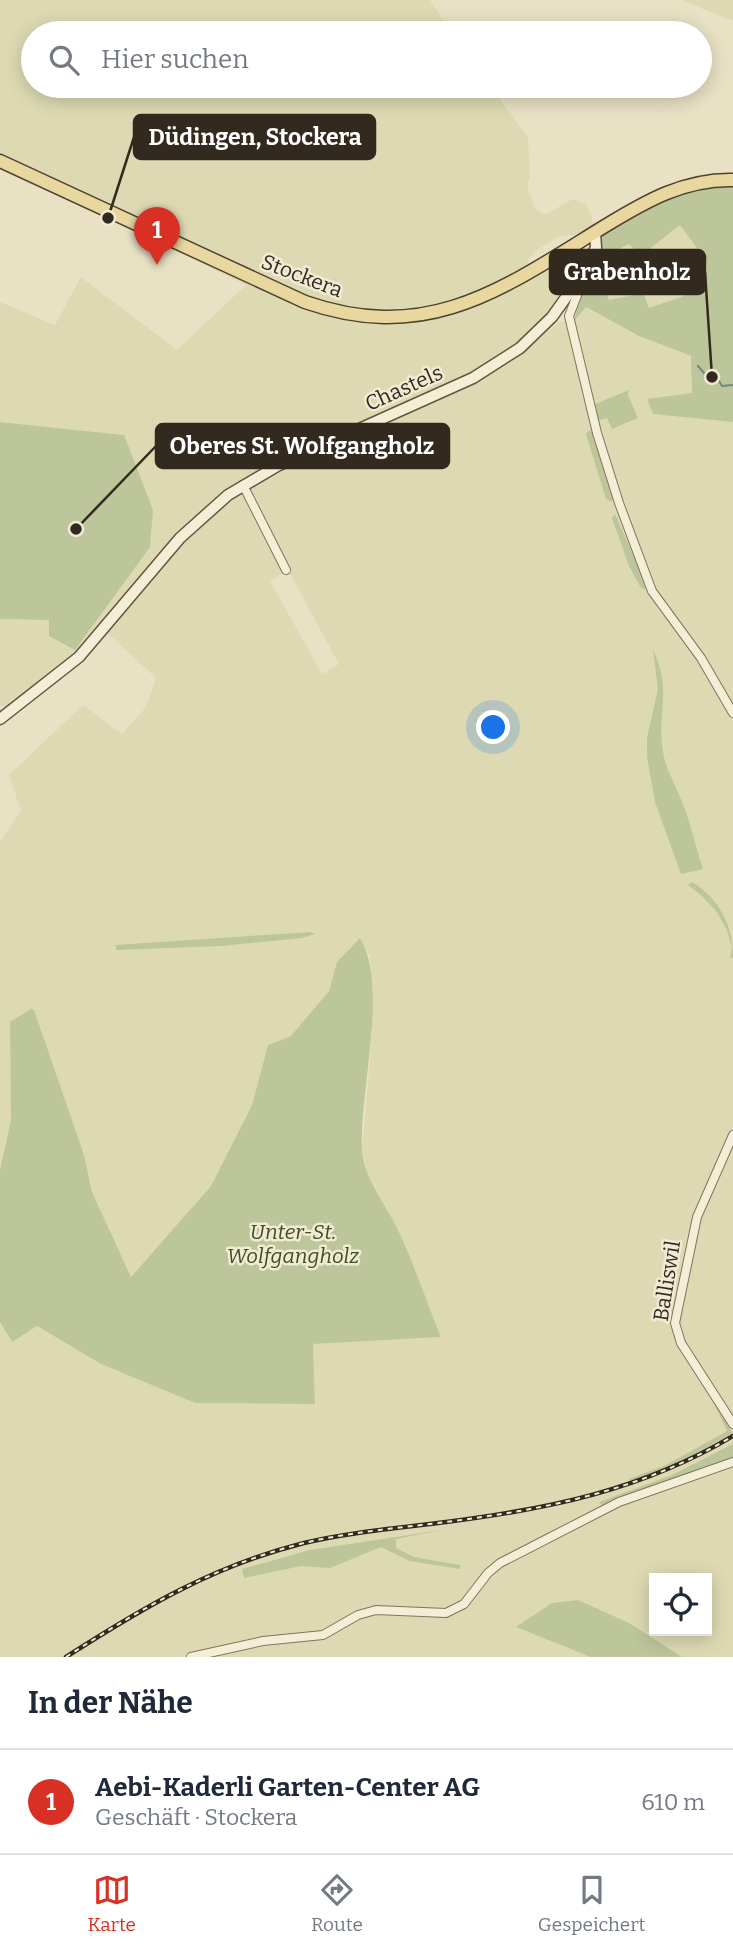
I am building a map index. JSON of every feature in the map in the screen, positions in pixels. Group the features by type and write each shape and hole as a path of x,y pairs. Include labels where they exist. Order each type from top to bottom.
{"main road":[{"name":"Stockera","path":"0,161 297,299 359,315 417,316 468,304 510,284 667,192 699,182 732,179"},
{"name":"Chastels","path":"1,718 66,668 97,637 180,538 215,505 243,485 286,462 498,364 524,345 552,317 587,264 597,240 595,232"},
{"path":"580,241 593,253"}],"street":[{"name":"Chastels","path":"587,264 587,274 569,316 597,433 645,577 661,607 693,648 733,713"},
{"path":"243,485 286,570"},
{"name":"Balliswil","path":"733,1135 697,1217 675,1323 681,1343 733,1424"},
{"path":"191,1657 263,1641 323,1635 358,1615 376,1610 431,1615 450,1612 464,1604 488,1573 500,1563 619,1502 733,1462"}],"shaded area":[{"path":"0,0 430,0 443,21 21,21 21,98 499,98 528,137 530,178 527,185 535,209 544,215 573,199 587,205 594,225 576,235 559,236 536,251 527,261 531,263 574,249 584,251 587,255 558,305 512,359 560,322 574,321 585,307 639,336 691,356 695,416 733,422 733,1657 0,1657 0,1322 12,1342 37,1326 101,1364 195,1403 315,1404 313,1344 441,1337 397,1229 368,1175 362,1151 372,1034 370,956 360,938 337,962 329,991 291,1036 268,1045 252,1105 211,1186 131,1277 92,1192 84,1155 10,1022 11,1120 0,1170 0,841 21,811 9,775 83,705 122,734 146,707 156,678 101,627 52,674 6,707 0,706 0,619 49,620 124,435 0,422 0,302 55,325 81,277 177,350 246,285 0,165","holes":["288,570 339,664 322,674 270,581"]},
{"path":"681,0 733,0 733,21"},
{"path":"680,225 707,262 707,273 702,276 701,290 649,308 642,293 609,300 601,280 615,277 608,261 610,258 630,244 642,256"}],"green space":[{"path":"733,182 733,422 653,414 647,399 692,393 691,356 639,336 586,307 574,321 581,289 601,280 609,300 643,293 649,308 701,290 693,275 700,271 702,276 707,273 707,262 680,225 641,256 629,244 618,250 608,261 602,239 606,230 665,195"},
{"path":"629,390 628,395 638,418 612,429 607,418 597,421 593,405"},
{"path":"0,422 124,435 153,510 150,547 75,650 49,636 49,620 0,619"},
{"path":"589,430 593,433 614,498 611,502 606,499 586,434"},
{"path":"615,514 646,584 645,589 641,588 629,566 612,518"},
{"path":"653,650 662,678 661,737 664,757 687,815 703,869 681,874 655,802 647,757 647,738 658,689"},
{"path":"692,882 710,897 723,914 731,935 733,958 730,957 732,948 727,930 717,912 688,885"},
{"path":"310,932 315,934 302,938 221,946 116,950 116,945"},
{"name":"Unter-St. Wolfgangholz","path":"360,938 368,958 373,1011 362,1126 364,1160 371,1180 403,1241 441,1337 313,1344 315,1404 195,1403 101,1364 37,1326 12,1342 0,1322 0,1170 11,1120 10,1022 31,1009 34,1010 84,1155 92,1192 131,1277 211,1186 252,1105 268,1045 291,1036 329,991 337,962"},
{"path":"683,1353 690,1359 733,1433 669,1468 631,1483 629,1479 668,1464 727,1431 712,1399"},
{"path":"733,1444 733,1459 603,1507 599,1502 672,1475"},
{"path":"442,1530 396,1539 396,1548 414,1557 460,1565 460,1569 410,1561 381,1547 330,1568 301,1566 244,1578 242,1569 310,1550"},
{"path":"578,1600 629,1623 682,1657 591,1657 516,1627 552,1603"}],"waterway":[{"path":"698,366 705,374 716,376 722,386 733,385"}],"railway":[{"path":"66,1657 123,1621 180,1590 239,1563 271,1552 339,1536 521,1511 594,1494 665,1470 733,1436"}],"place":[{"name":"Düdingen, Stockera","path":"108,218"},
{"name":"Aebi-Kaderli Garten-Center AG","path":"157,265"},
{"name":"Grabenholz","path":"712,377"},
{"name":"Oberes St. Wolfgangholz","path":"76,529"}]}
